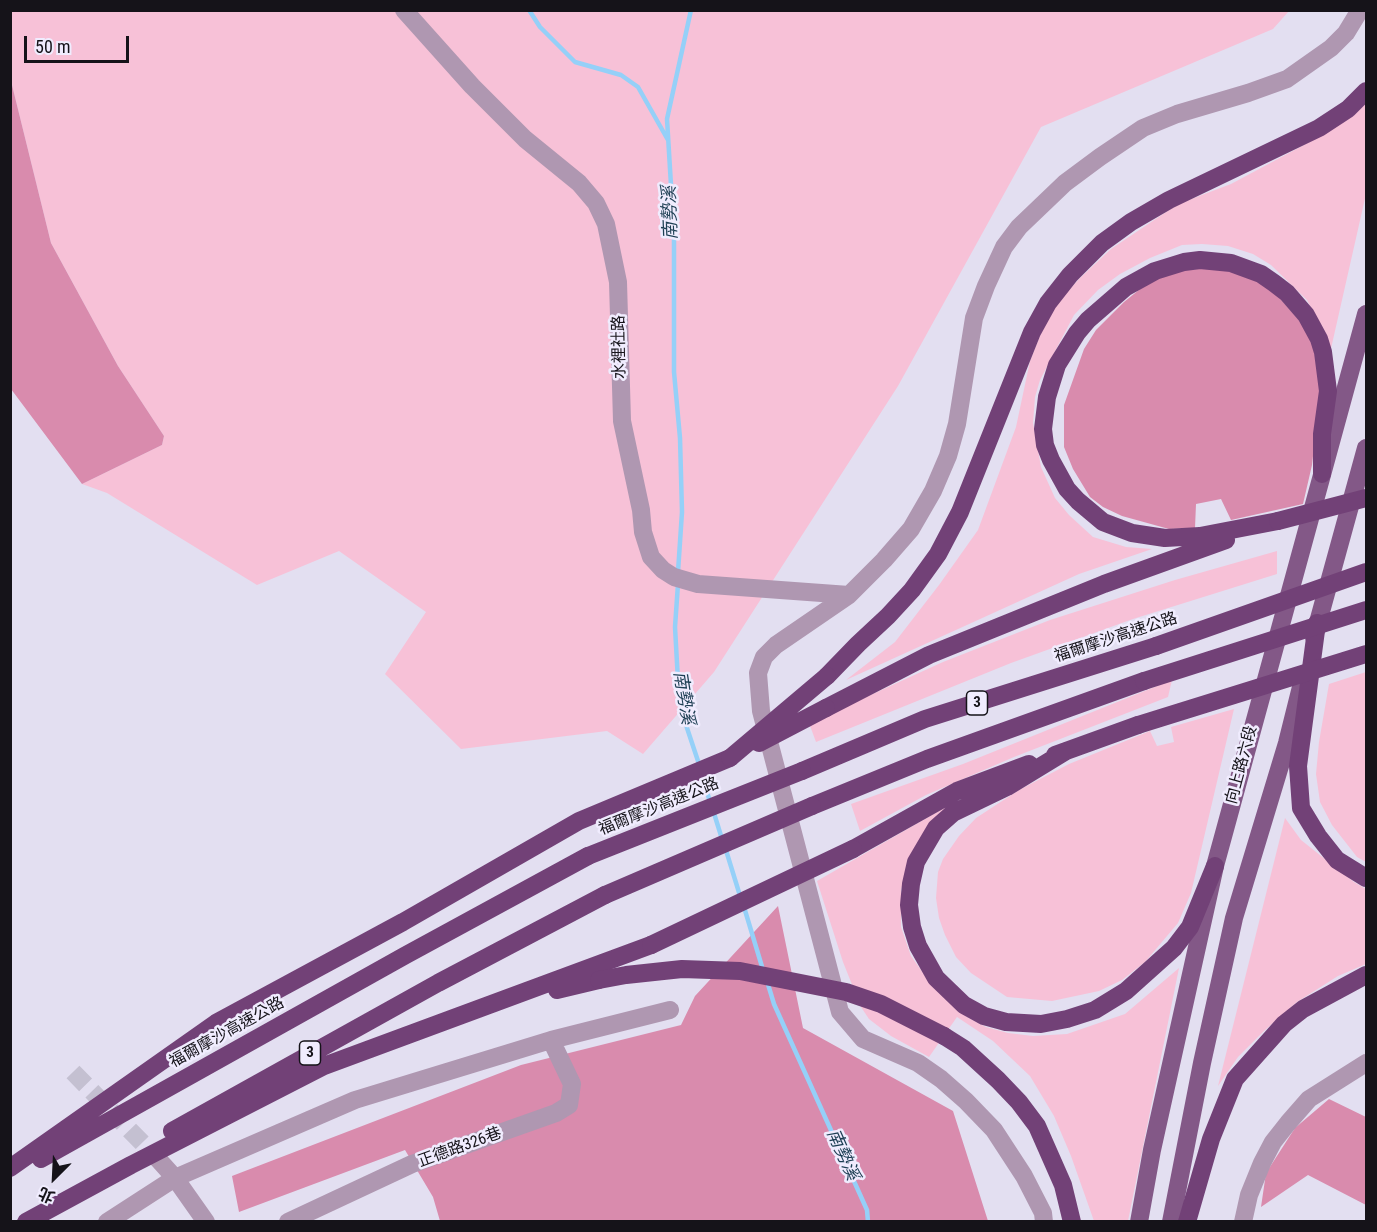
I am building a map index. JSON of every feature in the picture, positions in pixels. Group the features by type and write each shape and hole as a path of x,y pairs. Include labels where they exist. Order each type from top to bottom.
{"highway":[{"path":"730,758 827,676 912,590 938,554 960,512 1032,332 1048,303 1070,276 1102,243 1131,222 1319,128 1348,109 1366,92"},
{"path":"1322,474 1322,434 1328,391 1319,339 1306,315 1287,293 1268,279 1246,268 1231,263 1200,260 1184,262 1155,271 1126,287 1088,320 1057,365 1047,397 1043,429 1046,445 1051,460 1067,489 1103,522 1147,536 1183,538 1278,521 1366,498"},
{"path":"10,1168 216,1023 404,922 579,821 730,758 929,655 1104,584 1278,521"},
{"name":"福爾摩沙高速公路","path":"10,1176 406,954 588,856 926,719 1156,646 1366,572"},
{"name":"3","path":"21,1221 204,1112 438,983 605,895 927,759 1144,681 1366,610"},
{"path":"1317,623 1298,766 1301,808 1318,836 1337,860 1366,878"},
{"path":"26,1221 324,1066 651,945 853,849 957,791 1138,725 1366,654"},
{"path":"1066,751 1007,787 953,813 936,828 916,862 909,905 918,946 936,978 964,1005 984,1016 1006,1022 1041,1024 1095,1010 1126,991 1174,948 1190,927 1215,866"},
{"path":"434,1024 599,980 682,969 740,970 846,992 881,1004 944,1036 963,1048 998,1080 1037,1126 1063,1185 1072,1221"},
{"path":"1187,1221 1211,1139 1235,1079 1284,1024 1304,1009 1366,975"}],"main road":[{"name":"向上路六段","path":"1139,1221 1152,1150 1215,866 1366,314"},
{"path":"1171,1221 1234,918 1287,743 1317,623 1366,448"}],"street":[{"name":"水裡社路","path":"404,10 525,139 579,183 596,202 606,224 618,282 621,407 643,532 651,557 663,570 679,579 698,584 849,595"},
{"path":"1044,1221 1043,1213 1024,1176 1000,1139 966,1101 918,1063 863,1039 840,1012 761,711 758,673 764,657 776,645 849,595 911,529 933,491 948,456 957,424 974,318 1004,246 1018,227 1065,183 1143,128 1177,114 1287,79 1331,48 1346,33 1360,10"},
{"path":"107,1221 165,1167 356,1100 551,1040 670,1010"},
{"name":"正德路326巷","path":"288,1221 412,1164 556,1113 569,1105 572,1084 551,1040"},
{"path":"1243,1221 1249,1195 1273,1142 1309,1099 1366,1063"},
{"path":"165,1167 206,1221"}],"shaded area":[{"path":"10,11 1289,11 1273,29 1041,127 898,386 714,672 643,754 607,731 461,749 385,674 426,612 339,551 257,585 107,493 82,484 162,445 164,436 118,366 51,243 11,81"},
{"path":"11,81 51,243 118,366 164,436 162,445 82,484 11,389"},
{"path":"1366,103 1366,194 1330,353 1323,331 1307,300 1271,265 1253,254 1228,246 1182,245 1120,274 1098,290 1074,315 1040,380 1035,397 1033,423 1041,467 1055,498 1069,515 1093,537 1126,547 1152,549 1079,574 846,680 895,642 978,530 1016,427 1030,361 1056,304 1111,249 1178,204 1231,184 1304,145 1353,116"},
{"path":"1208,268 1238,272 1259,281 1278,296 1299,320 1312,340 1321,384 1312,465 1303,504 1231,520 1221,499 1196,504 1195,528 1169,529 1122,516 1103,507 1090,497 1073,469 1064,447 1064,405 1084,349 1096,330 1124,302 1145,285 1165,275"},
{"path":"1277,551 1277,574 1133,619 1011,663 816,742 809,723 943,662 1050,620 1175,580"},
{"path":"1366,672 1366,862 1357,857 1332,825 1320,802 1316,774 1329,684"},
{"path":"1172,680 1168,697 1014,757 926,795 860,831 851,804 963,764"},
{"path":"1234,709 1191,893 1178,923 1145,962 1122,980 1099,991 1052,1001 1007,997 971,973 956,957 945,935 939,918 936,898 938,872 943,859 959,836 976,818 1019,790 1069,764 1150,731 1157,746 1174,742 1171,727"},
{"path":"951,804 906,872 901,890 901,927 911,956 926,977 967,1017 986,1027 1008,1033 1033,1036 1067,1034 1125,1014 1179,968 1128,1221 1094,1221 1054,1116 1030,1076 993,1041 957,1017 929,1057 891,1036 869,1019 861,1007 843,962 817,881"},
{"path":"1285,818 1301,840 1366,889 1366,964 1338,976 1297,1002 1238,1057 1218,1086"},
{"path":"778,906 803,1028 953,1111 988,1221 440,1221 433,1197 405,1150 239,1212 232,1176 521,1065 681,1025 695,996"},
{"path":"1329,1099 1366,1117 1366,1205 1308,1175 1261,1207 1266,1173 1295,1128"}],"waterway":[{"name":"南勢溪","path":"529,10 540,27 575,62 621,75 638,87 668,140"},
{"name":"南勢溪","path":"678,572 682,512 680,438 674,372 674,235 667,119 691,10"},
{"name":"南勢溪","path":"678,584 675,627 678,681 687,728 700,767"},
{"name":"南勢溪","path":"702,775 710,802"},
{"name":"南勢溪","path":"713,810 722,839"},
{"name":"南勢溪","path":"725,847 741,899"},
{"name":"南勢溪","path":"744,907 763,970"},
{"name":"南勢溪","path":"767,981 774,1004 867,1210 868,1222"}],"tunnel":[{"path":"73,1072 157,1158"}]}
